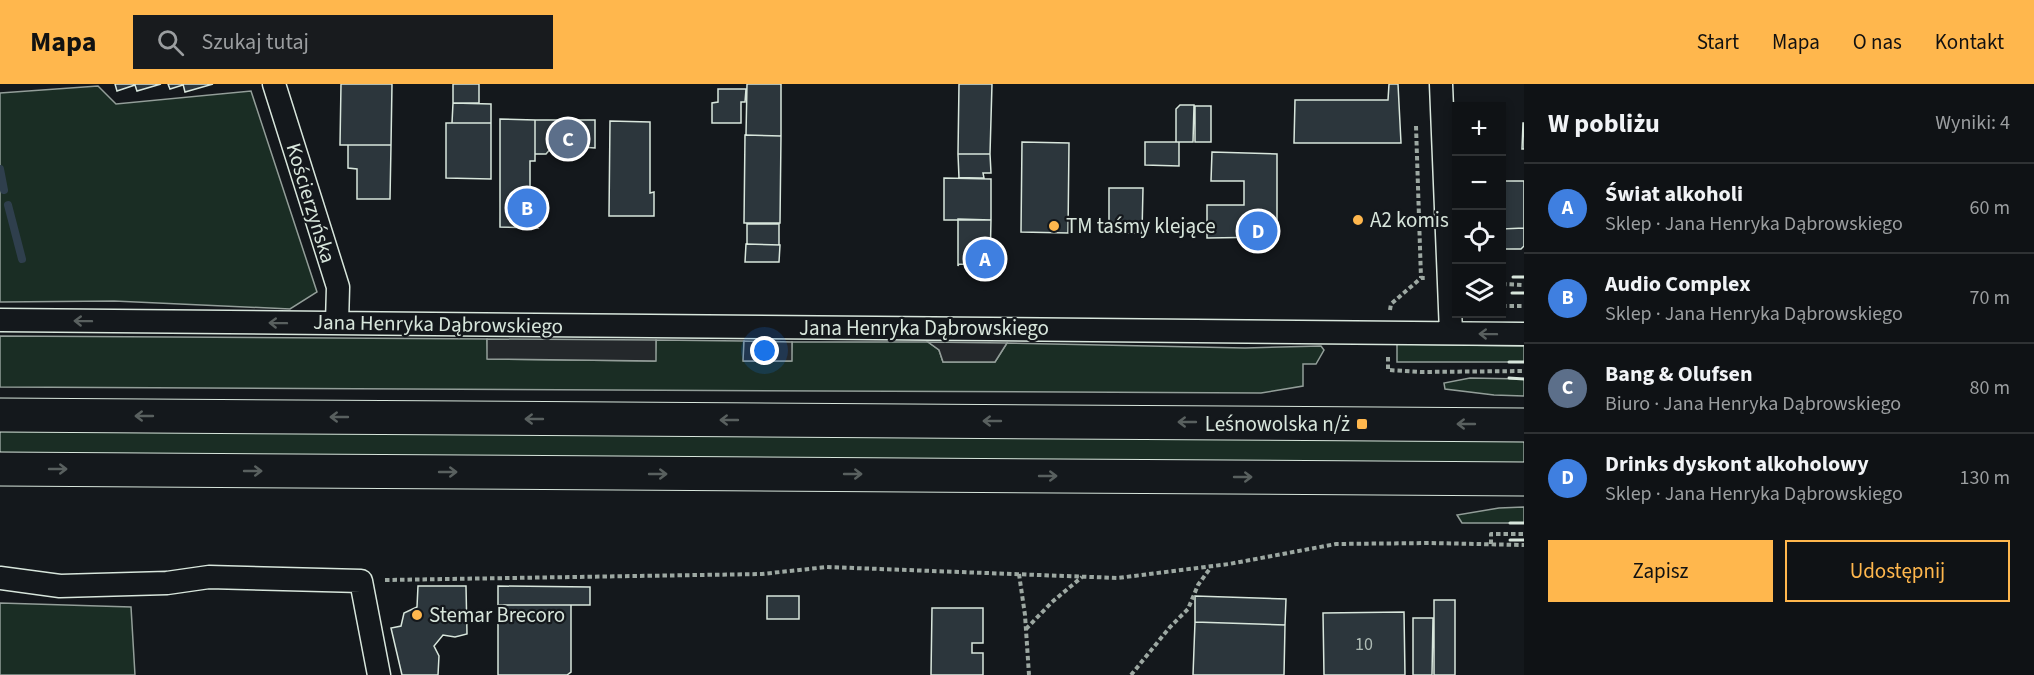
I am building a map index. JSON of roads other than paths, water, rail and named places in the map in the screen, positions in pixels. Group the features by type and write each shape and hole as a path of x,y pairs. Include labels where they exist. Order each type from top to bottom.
{"main road":[{"path":"0,415 1524,425"},
{"path":"0,469 1524,479"}],"street":[{"name":"Kościerzyńska","path":"274,84 338,287 337,323"},
{"path":"1441,84 1451,333"},
{"name":"Jana Henryka Dąbrowskiego","path":"0,320 1524,334"},
{"path":"0,578 60,586 167,583 209,577 361,581 379,675"}],"waterway":[{"path":"0,169 4,190"},
{"path":"8,205 22,259"}],"place":[{"name":"Bang & Olufsen","path":"568,139"},
{"name":"Audio Complex","path":"527,208"},
{"name":"A2 komis","path":"1358,220"},
{"name":"TM taśmy klejące","path":"1054,226"},
{"name":"Drinks dyskont alkoholowy","path":"1258,231"},
{"name":"Świat alkoholi","path":"985,259"},
{"name":"Leśnowolska n/ż","path":"1362,424"},
{"name":"Stemar Brecoro","path":"417,615"}]}
